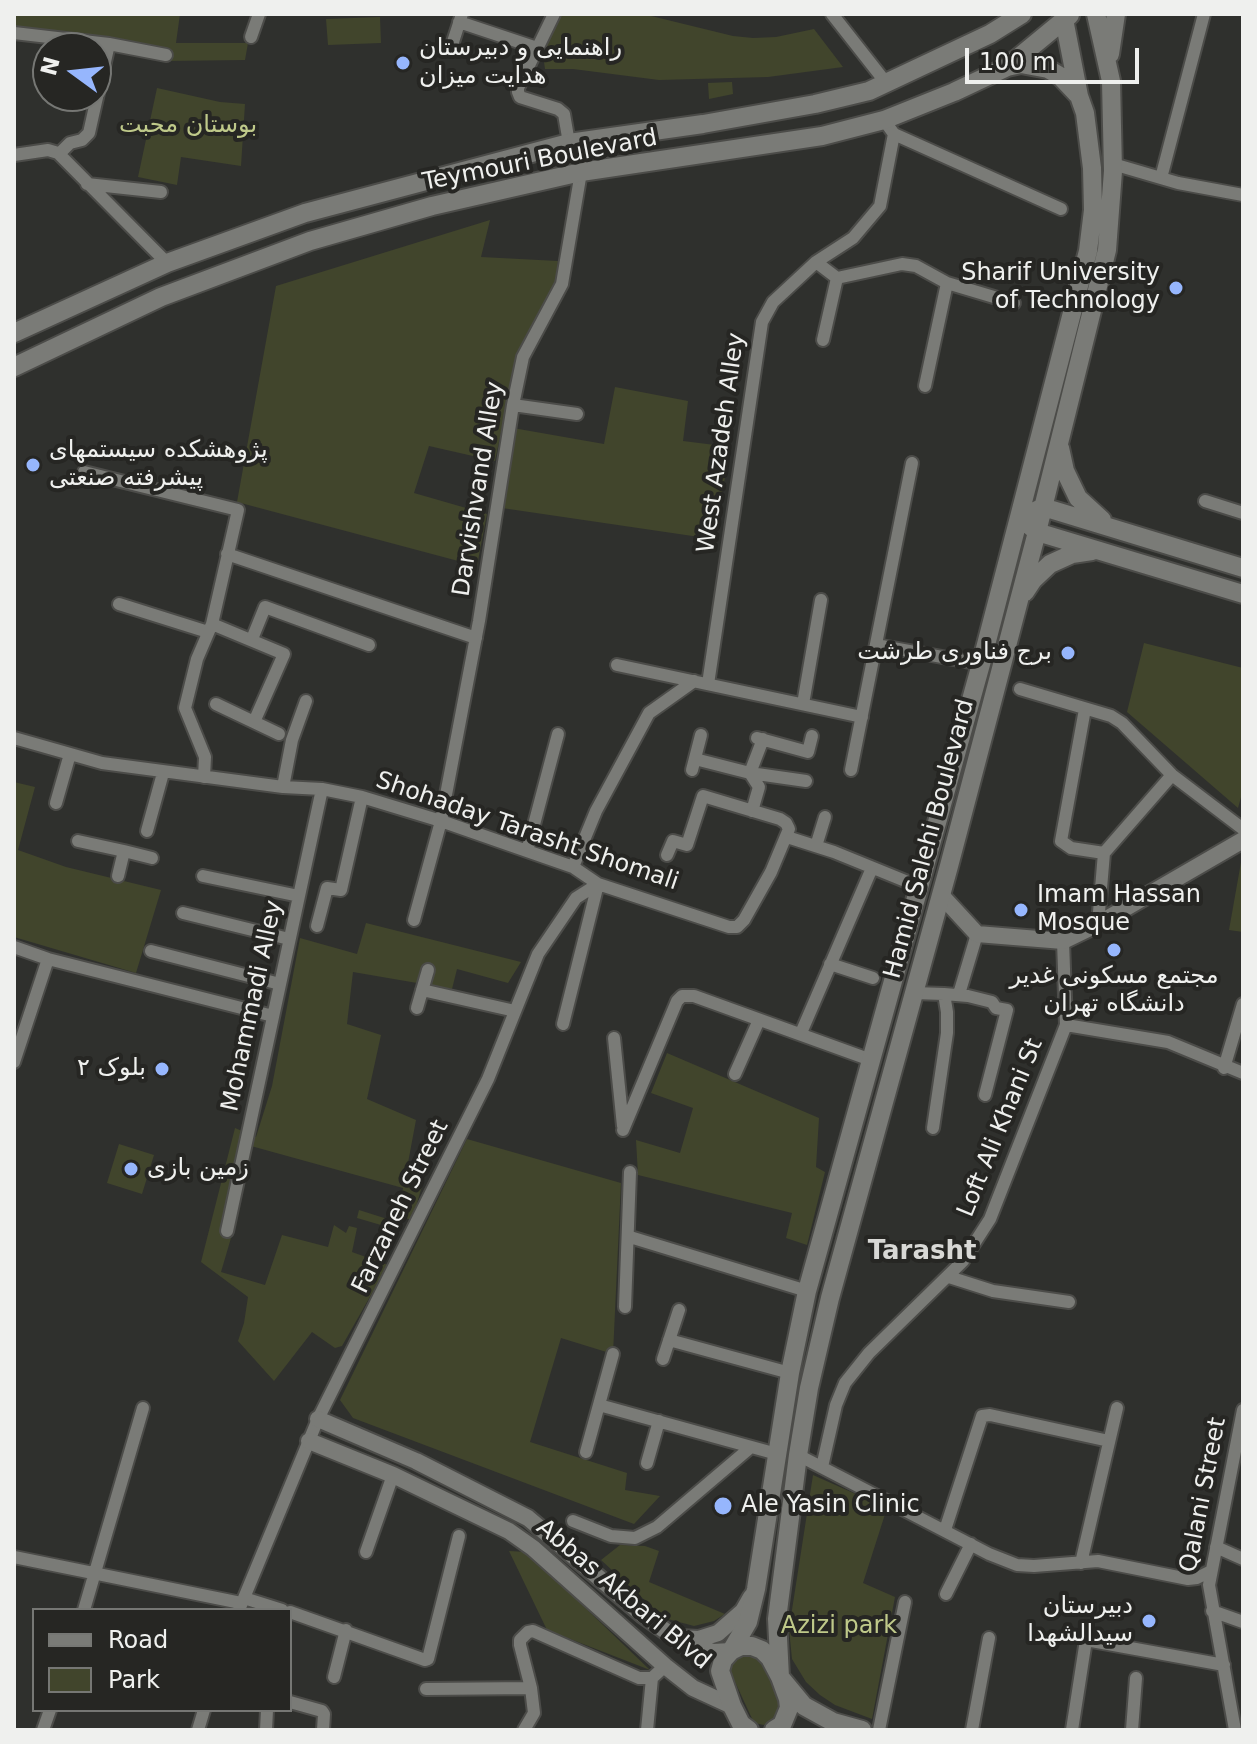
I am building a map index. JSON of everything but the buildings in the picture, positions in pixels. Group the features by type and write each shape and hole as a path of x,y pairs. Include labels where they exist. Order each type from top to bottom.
{"main road":[{"name":"Hamid Salehi Boulevard","path":"774,1730 782,1725 789,1708 780,1677 777,1619 809,1388 830,1298 1037,532 1107,250 1113,164 1110,73 1096,14"},
{"path":"1079,96 1082,76 1088,69 1110,73 1116,14"},
{"name":"Teymouri Boulevard","path":"14,333 167,263 305,213 569,143 703,124 869,91 990,34 1019,15"},
{"name":"Teymouri Boulevard","path":"14,367 161,297 310,241 432,206 581,172 889,127 1007,67 1067,16"},
{"name":"Hamid Salehi Boulevard","path":"732,1706 720,1671 723,1660 748,1622 756,1589 790,1373 807,1291 981,664 1088,251 1093,210 1092,168 1067,16"},
{"path":"990,34 1011,32 1015,37 1016,45 1007,67"},
{"path":"1007,67 1021,64 1048,69 1079,96"},
{"path":"1059,444 1065,471 1078,498 1114,528"},
{"path":"1243,568 1043,507 1020,517 1037,532 1243,594"},
{"path":"1019,599 1050,564 1072,554 1098,550"},
{"path":"1001,588 1013,583 1019,599"},
{"path":"920,887 941,895"},
{"path":"731,1651 741,1646 762,1650 804,1706 833,1722 862,1730"},
{"path":"732,1706 734,1730"},
{"path":"732,1706 741,1724 749,1730"}],"street":[{"path":"251,37 259,14"},
{"path":"554,14 518,92 520,97 558,109 564,114 569,143"},
{"path":"832,14 887,84"},
{"path":"1161,178 1204,14"},
{"path":"452,45 460,18 537,48"},
{"path":"112,45 166,55"},
{"path":"59,154 70,143 82,140 89,133 94,112"},
{"path":"889,127 1061,209"},
{"name":"West Azadeh Alley","path":"708,684 758,337 773,302 816,262 853,238 880,206 889,127"},
{"path":"14,155 48,150 59,154 167,263"},
{"path":"1113,164 1178,183 1243,195"},
{"name":"Darvishvand Alley","path":"414,920 441,821 476,638 523,357 562,284 581,172"},
{"path":"87,184 161,192"},
{"path":"816,262 837,278 902,264 916,266 947,283 1014,303"},
{"path":"823,340 837,278"},
{"path":"925,386 947,283"},
{"path":"513,405 577,414"},
{"path":"851,770 912,463"},
{"path":"84,472 238,510 210,628 197,659 185,708 205,757 204,777"},
{"path":"1205,501 1243,513"},
{"path":"227,554 476,638"},
{"path":"803,704 821,600"},
{"path":"119,604 252,639 284,654 254,722"},
{"path":"252,639 265,607 369,645"},
{"path":"876,645 981,664"},
{"path":"617,665 862,717"},
{"path":"573,867 596,811 649,713 694,681"},
{"path":"1020,689 1111,716 1122,723 1172,775 1243,829"},
{"path":"283,787 292,740 306,701"},
{"path":"216,704 279,734"},
{"path":"1085,709 1061,841 1071,848 1104,853"},
{"path":"527,851 558,734"},
{"path":"701,735 693,764 806,781"},
{"path":"752,811 759,787 750,773 760,739 808,752 812,736"},
{"name":"Shohaday Tarasht Shomali","path":"14,738 102,763 163,773 322,789 362,797 573,867 598,884 733,928 740,925 761,891 787,837"},
{"path":"56,803 70,754"},
{"path":"147,831 163,773"},
{"path":"1098,924 1104,853 1172,775"},
{"name":"Mohammadi Alley","path":"227,1231 322,789"},
{"path":"667,855 673,841 687,845 703,796 786,823 789,829 787,837 920,887"},
{"path":"317,926 327,888 341,890 362,797"},
{"path":"816,846 825,817"},
{"path":"941,895 977,934 1063,941 1243,840"},
{"path":"78,841 152,858"},
{"path":"118,876 124,851"},
{"path":"801,1033 872,868"},
{"path":"203,876 299,896"},
{"path":"563,1024 598,884"},
{"name":"Farzaneh Street","path":"241,1604 318,1419 488,1079 544,943 576,898 598,884"},
{"path":"183,913 289,939"},
{"path":"959,994 977,934"},
{"name":"Loft Ali Khani St","path":"822,1467 836,1405 845,1383 869,1353 949,1277 990,1219 1066,1025 1063,941"},
{"path":"14,947 48,959 273,1016"},
{"path":"151,951 280,984"},
{"path":"14,1062 48,959"},
{"path":"830,964 873,978"},
{"path":"417,1008 428,970"},
{"path":"422,990 515,1011"},
{"path":"914,993 959,994 992,1002 996,1008 1007,1010 985,1095"},
{"path":"933,1128 948,1022 944,994"},
{"path":"614,1038 623,1130 677,1001 682,996 694,996 871,1060"},
{"path":"1224,1068 1243,1004"},
{"path":"735,1074 759,1020"},
{"path":"1066,1025 1168,1042 1224,1068 1243,1073"},
{"path":"625,1307 630,1237 630,1172"},
{"path":"630,1237 807,1291"},
{"path":"949,1277 993,1291 1069,1302"},
{"path":"663,1359 679,1310"},
{"path":"669,1340 790,1373"},
{"path":"586,1452 613,1354"},
{"path":"599,1405 777,1454"},
{"path":"85,1608 143,1408"},
{"path":"1081,1563 1117,1408"},
{"name":"Qalani Street","path":"1237,1721 1209,1592 1243,1410"},
{"path":"945,1530 982,1416 990,1415 1109,1441"},
{"name":"Abbas Akbari Blvd","path":"318,1419 416,1461 518,1512 551,1535 670,1636 698,1649 731,1651"},
{"path":"647,1463 659,1421"},
{"name":"Abbas Akbari Blvd","path":"309,1441 393,1475 499,1526 533,1548 693,1688 732,1706"},
{"path":"573,1521 611,1536 635,1538 657,1527 751,1447"},
{"path":"798,1455 989,1554 1017,1565 1113,1563 1188,1579 1211,1571"},
{"path":"366,1552 393,1475"},
{"path":"292,1613 428,1659 459,1536"},
{"path":"946,1594 971,1544"},
{"path":"1216,1547 1243,1559"},
{"path":"14,1557 268,1608"},
{"path":"670,1636 699,1639 718,1633 743,1611 756,1589"},
{"path":"879,1730 905,1602"},
{"path":"1212,1611 1243,1622"},
{"path":"334,1677 346,1630"},
{"path":"524,1730 534,1713 520,1640 533,1631 639,1678 652,1678"},
{"path":"972,1730 989,1638"},
{"path":"1072,1730 1086,1640 1224,1665"},
{"path":"647,1730 652,1678 665,1666"},
{"path":"1132,1730 1136,1678"},
{"path":"426,1689 531,1688"},
{"path":"292,1703 322,1711 323,1730"}],"green space":[{"path":"14,14 180,14 176,43 248,43 245,60 164,61 166,51 112,43 112,32 40,32 14,28"},
{"path":"560,14 643,14 753,38 814,29 843,67 768,77 659,80 573,69 545,69 542,47"},
{"path":"380,17 381,43 328,45 326,19"},
{"path":"732,82 733,94 709,99 708,83"},
{"name":"بوستان محبت","path":"157,88 220,102 245,104 241,166 181,157 177,185 138,177"},
{"path":"490,220 481,257 558,261 555,285 517,356 495,461 429,446 414,493 487,514 477,566 237,502 276,286"},
{"path":"615,387 688,401 683,441 731,447 713,539 502,508 513,428 604,444"},
{"path":"1144,643 1243,668 1243,790 1238,808 1127,712"},
{"path":"14,782 35,787 18,850 66,867 161,890 136,973 14,937"},
{"path":"1243,851 1243,932 1229,930"},
{"path":"366,923 521,962 508,983 457,969 452,989 353,972 347,1024 381,1035 367,1099 416,1120 405,1179 423,1183 412,1220 398,1216 403,1188 251,1146 226,1216 236,1221 221,1272 265,1285 282,1235 328,1247 334,1225 346,1233 349,1226 357,1228 352,1252 388,1265 342,1346 335,1348 312,1332 274,1381 238,1341 248,1297 201,1262 235,1128 256,1137 272,1086 300,938 357,954"},
{"path":"667,1053 819,1118 816,1167 825,1172 807,1245 786,1238 792,1213 638,1175 636,1140 680,1153 693,1108 651,1093"},
{"path":"467,1139 621,1183 613,1354 561,1338 530,1442 627,1473 625,1490 660,1496 634,1524 353,1418 340,1400"},
{"name":"زمین بازی","path":"119,1144 154,1155 142,1194 107,1183"},
{"path":"359,1210 400,1223 398,1230 357,1218"},
{"name":"Azizi park","path":"813,1475 887,1508 863,1583 895,1597 872,1719 835,1705 820,1695 806,1682 792,1659 789,1629"},
{"path":"620,1545 645,1546 659,1551 649,1582 725,1614 714,1621 694,1626 664,1618 601,1560"},
{"path":"509,1551 527,1552 650,1670 547,1630"},
{"path":"747,1652 762,1658 782,1705 779,1715 764,1725 754,1723 730,1671 733,1660"}],"place":[{"name":"راهنمایی و دبیرستان هدایت میزان","path":"403,63"},
{"name":"Sharif University of Technology","path":"1176,288"},
{"name":"پژوهشکده سیستمهای پیشرفته صنعتی","path":"33,465"},
{"name":"برج فناوری طرشت","path":"1068,653"},
{"name":"Imam Hassan Mosque","path":"1021,910"},
{"name":"مجتمع مسکونی غدیر دانشگاه تهران","path":"1114,950"},
{"name":"بلوک ۲","path":"162,1069"},
{"name":"زمین بازی","path":"131,1169"},
{"name":"Ale Yasin Clinic","path":"723,1506"},
{"name":"دبيرستان سیدالشهدا","path":"1149,1621"}],"district":[{"name":"Tarasht","path":"922,1252"}]}
